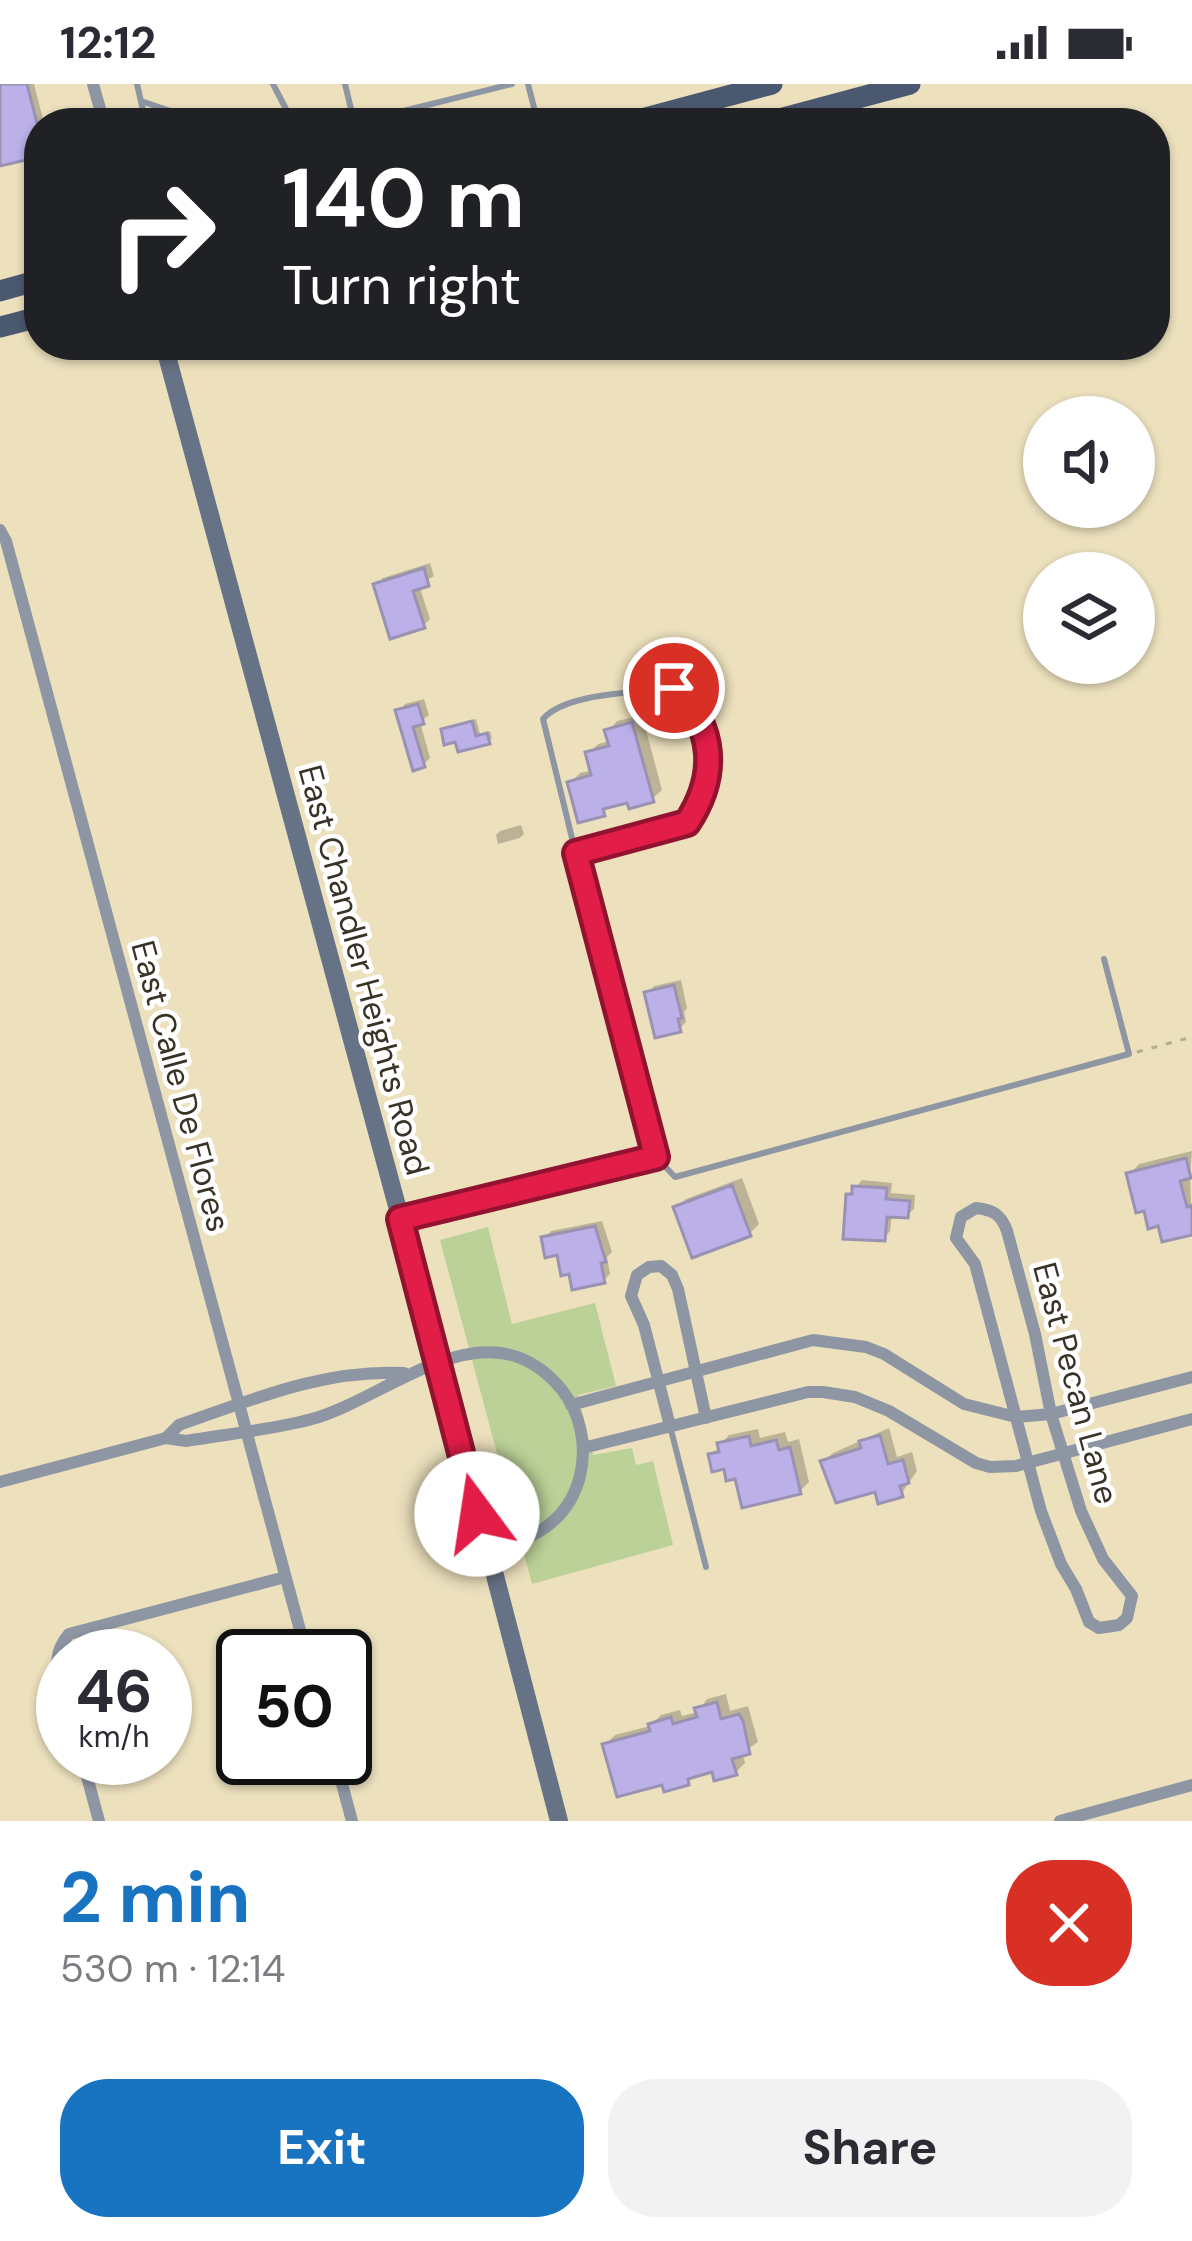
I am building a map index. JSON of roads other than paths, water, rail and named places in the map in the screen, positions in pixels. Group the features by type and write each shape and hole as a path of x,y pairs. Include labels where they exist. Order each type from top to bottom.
{"main road":[{"path":"683,108 772,84"},
{"path":"808,108 861,90 910,84"},
{"name":"East Chandler Heights Road","path":"168,360 559,1821"}],"street":[{"name":"East Calle De Flores","path":"0,530 299,1629"},
{"name":"East Pecan Lane","path":"976,1208 1002,1217 1035,1334 1051,1414 1090,1534 1132,1596 1127,1618 1110,1628 1089,1622 1060,1564 1027,1463 975,1264 956,1238 962,1216 976,1208"},
{"path":"670,1426 632,1296 637,1275 649,1267 661,1266 678,1289 706,1418"},
{"path":"571,1405 795,1344 831,1340 884,1354 964,1405 1016,1417 1051,1414 1192,1377"},
{"path":"0,1482 166,1438 186,1441 315,1418 439,1360 485,1353 526,1362 556,1384 571,1405 583,1448 577,1485 552,1524 527,1541 487,1553"},
{"path":"166,1438 179,1426 301,1382 372,1372 406,1373"},
{"path":"583,1448 808,1392 838,1394 889,1411 976,1463 1003,1468 1192,1419"},
{"path":"88,1629 285,1577"},
{"path":"89,1785 99,1821"},
{"path":"342,1785 352,1821"},
{"path":"1060,1821 1192,1785"}],"lane":[{"path":"137,84 143,108"},
{"path":"416,108 512,84"},
{"path":"141,101 162,108"},
{"path":"576,853 687,823 699,804 708,782 706,738 698,712 674,688 578,701 554,707 543,719 576,853 656,1157 675,1177 1129,1054 1104,958"},
{"path":"400,1219 656,1157"},
{"path":"670,1426 706,1568"}]}
